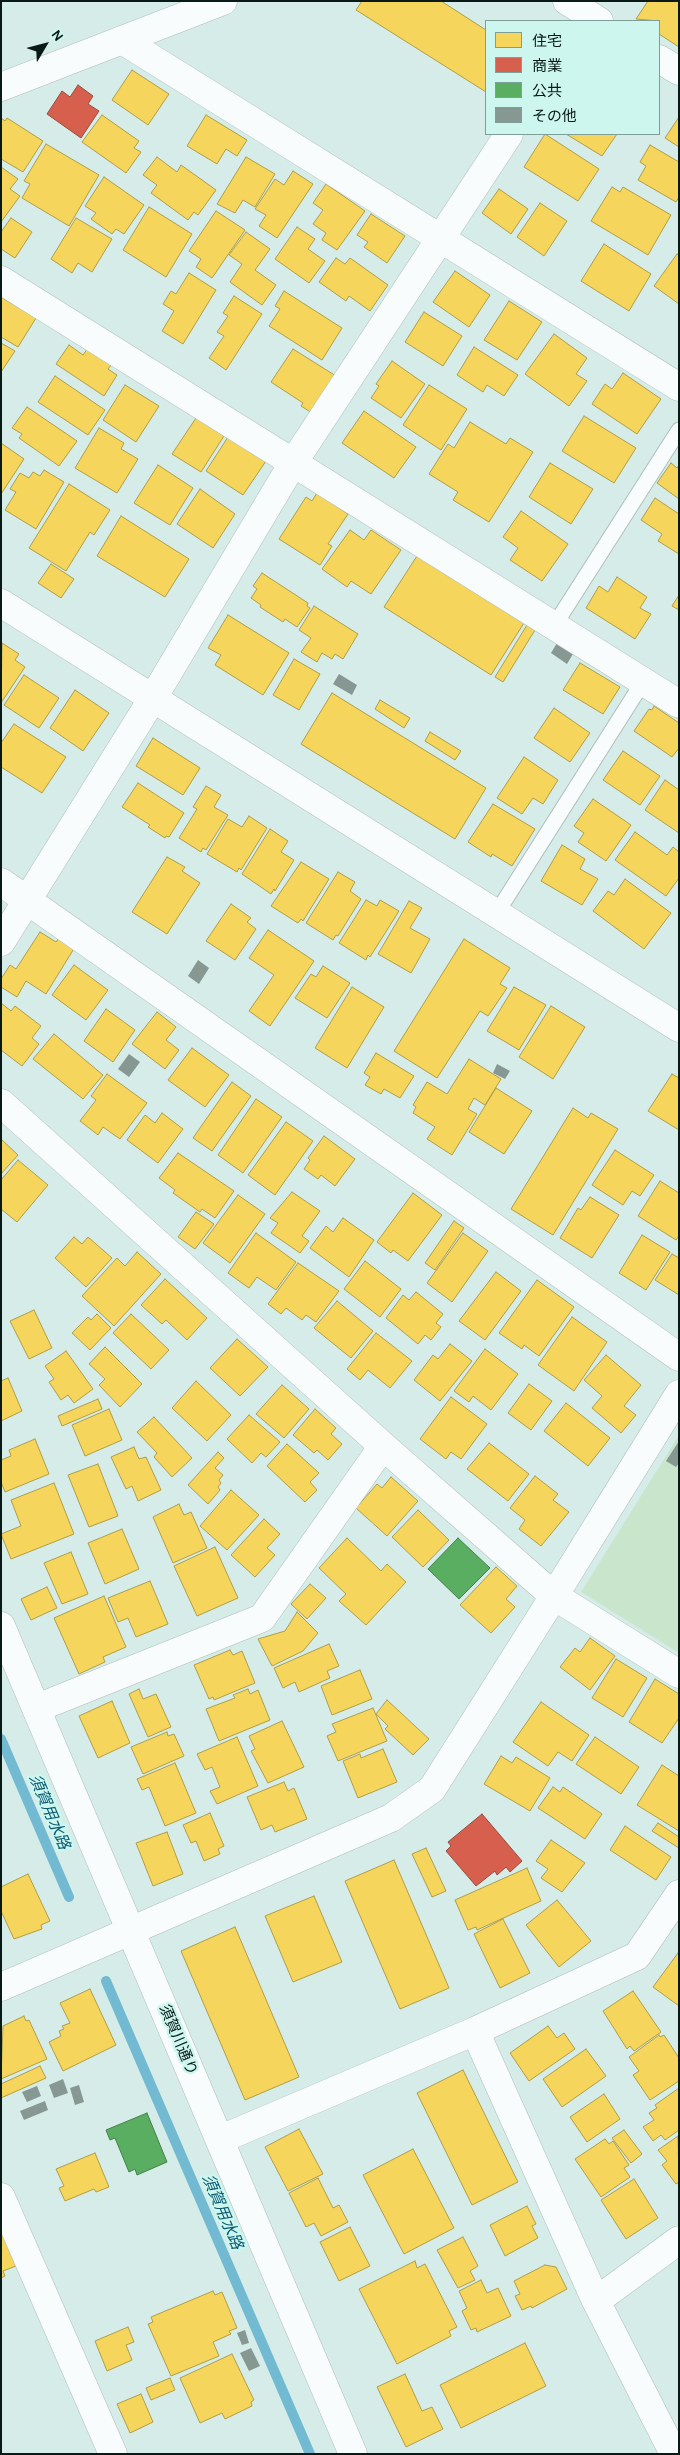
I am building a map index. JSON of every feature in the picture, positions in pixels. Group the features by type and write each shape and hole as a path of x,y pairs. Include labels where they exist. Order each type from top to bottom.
{"street":[{"path":"1,87 223,1"},
{"path":"122,40 679,387"},
{"path":"660,60 679,71"},
{"path":"1,942 153,698 293,463 508,135"},
{"path":"1,280 679,704"},
{"path":"1,603 679,1028"},
{"path":"1,882 28,898 679,1356"},
{"path":"1,1103 382,1446 554,1596 679,1674"},
{"path":"1,1987 391,1818 432,1789 679,1394"},
{"path":"37,1708 262,1618 382,1446"},
{"name":"須賀川通り","path":"1,1626 221,2139 353,2454"},
{"path":"221,2139 475,2031 637,1956 679,1894"},
{"path":"475,2031 596,2300 674,2454"},
{"path":"1,2197 113,2454"},
{"path":"596,2300 679,2240"}],"lane":[{"path":"554,626 679,430"},
{"path":"496,914 643,682"}],"green space":[{"path":"679,1435 679,1653 581,1592"}],"building: 住宅":[{"path":"362,1 441,1 485,29 485,91 356,10"},
{"path":"648,1 679,1 679,47 660,35 660,20 636,19"},
{"path":"132,70 169,94 148,125 112,100"},
{"path":"102,115 139,141 134,148 141,152 126,173 82,142"},
{"path":"206,115 247,140 237,156 226,149 217,164 187,146"},
{"path":"679,117 679,147 665,138"},
{"path":"1,118 5,121 7,118 43,141 23,172 1,159"},
{"path":"544,135 547,135 599,169 578,201 524,167"},
{"path":"568,135 616,135 602,156"},
{"path":"46,144 99,175 69,226 22,198 30,184 24,181"},
{"path":"650,145 679,162 679,197 676,202 638,180 646,166 640,162"},
{"path":"157,157 177,172 181,165 216,190 198,215 194,212 188,220 151,193 157,185 143,175"},
{"path":"246,157 275,174 255,207 243,200 235,213 217,204"},
{"path":"1,167 18,179 10,189 20,196 1,222"},
{"path":"293,171 313,184 277,238 259,226 266,215 255,209 275,179 284,185"},
{"path":"104,177 144,205 124,234 116,229 112,234 91,219 96,213 85,206"},
{"path":"326,184 365,211 337,250 322,240 326,233 313,224 323,210 313,203"},
{"path":"612,187 620,192 623,187 671,215 648,255 591,221"},
{"path":"499,189 528,209 511,234 482,213"},
{"path":"540,203 567,221 544,256 517,237"},
{"path":"149,207 192,234 166,277 123,250"},
{"path":"216,211 245,230 212,278 196,267 201,259 189,251"},
{"path":"371,214 405,236 387,263 364,247 368,242 357,235"},
{"path":"11,218 32,232 15,258 1,249 1,232"},
{"path":"76,218 112,239 92,272 78,263 72,273 51,259"},
{"path":"297,227 315,239 308,249 325,261 309,283 275,259"},
{"path":"246,232 270,249 255,270 276,285 262,305 230,282 242,264 229,255"},
{"path":"604,244 651,274 629,311 581,281"},
{"path":"677,254 679,255 679,304 654,286"},
{"path":"336,258 345,264 350,258 388,285 370,311 349,296 346,301 319,282"},
{"path":"455,271 490,295 469,327 433,302"},
{"path":"189,273 216,290 183,344 162,331 174,311 163,304 171,291 176,294"},
{"path":"284,291 342,328 322,360 269,326 280,309 275,306"},
{"path":"234,296 262,314 226,370 209,358 224,336 217,332 228,316 223,313"},
{"path":"1,297 36,318 18,347 1,337"},
{"path":"509,301 542,322 517,360 484,340"},
{"path":"424,312 462,336 443,366 405,342"},
{"path":"554,334 587,358 576,374 587,381 569,406 525,374"},
{"path":"1,343 15,351 1,372"},
{"path":"69,345 83,355 88,348 112,364 108,369 117,375 104,396 56,364"},
{"path":"474,347 518,375 504,396 487,385 483,392 457,375"},
{"path":"293,349 336,376 312,413 301,406 303,403 271,382"},
{"path":"392,361 425,384 401,418 371,398 379,386 376,384"},
{"path":"623,373 661,399 637,434 592,404 605,384 612,389"},
{"path":"55,376 105,410 88,435 38,402"},
{"path":"125,385 159,406 136,442 103,420"},
{"path":"429,385 467,409 441,450 403,425"},
{"path":"27,407 77,441 59,466 19,438 22,434 12,428"},
{"path":"364,411 416,447 394,478 342,443"},
{"path":"584,416 636,448 614,483 562,451"},
{"path":"196,418 224,436 201,472 172,454"},
{"path":"470,422 506,444 510,438 533,452 489,522 453,500 458,492 429,474 448,444 454,448"},
{"path":"99,428 124,443 121,449 138,459 117,493 75,468"},
{"path":"228,437 266,461 243,495 206,471"},
{"path":"1,443 24,459 1,494"},
{"path":"550,463 593,489 571,524 529,497"},
{"path":"671,463 677,468 679,465 679,499 657,483"},
{"path":"158,465 193,488 170,525 134,503"},
{"path":"44,470 64,482 36,529 5,510 16,492 10,489 20,473 29,478 33,472 40,476"},
{"path":"69,484 110,510 94,535 90,532 66,571 29,548"},
{"path":"200,489 235,514 213,548 177,524"},
{"path":"317,493 348,514 328,544 332,546 320,565 279,539 306,497 312,501"},
{"path":"655,498 679,514 679,554 658,541 662,534 641,520"},
{"path":"521,511 568,544 542,581 510,560 518,548 503,537"},
{"path":"121,516 189,559 165,597 97,556"},
{"path":"350,530 364,540 371,530 401,550 371,594 351,581 347,587 322,569"},
{"path":"417,556 524,623 491,675 384,607"},
{"path":"51,564 74,579 61,598 38,583"},
{"path":"262,573 308,603 307,606 310,608 297,627 285,619 283,622 260,607 261,605 251,598 257,589 253,586"},
{"path":"617,577 647,597 640,608 651,614 635,639 586,608 599,586 608,592"},
{"path":"679,595 679,610 672,606"},
{"path":"314,606 358,634 343,659 335,654 332,659 322,653 317,662 301,652 311,638 299,630"},
{"path":"228,615 289,653 263,695 215,665 221,655 208,648"},
{"path":"527,625 535,630 503,682 495,677"},
{"path":"2,643 19,654 15,660 25,667 1,703"},
{"path":"294,659 320,674 299,710 273,695"},
{"path":"580,663 620,687 603,714 563,690"},
{"path":"24,675 59,698 39,728 4,705"},
{"path":"75,690 109,713 83,751 50,728"},
{"path":"332,693 486,788 455,839 301,744"},
{"path":"380,700 410,718 404,728 375,709"},
{"path":"654,706 679,723 679,748 672,757 634,731 649,709 652,710"},
{"path":"554,708 590,733 570,762 534,738"},
{"path":"14,724 66,757 42,793 1,767 1,743"},
{"path":"430,732 461,751 455,760 425,741"},
{"path":"153,738 200,768 183,795 136,766"},
{"path":"623,751 660,776 640,805 603,780"},
{"path":"524,757 558,780 543,804 533,798 522,814 497,798"},
{"path":"665,780 679,790 679,833 645,810"},
{"path":"138,783 184,813 169,837 166,836 165,838 148,827 150,825 122,807"},
{"path":"206,786 221,795 214,807 228,815 206,850 203,848 201,852 179,838 197,809 193,807"},
{"path":"593,799 631,825 606,861 578,842 584,833 574,826"},
{"path":"493,804 535,829 512,866 492,854 491,857 468,842"},
{"path":"249,816 267,828 241,870 239,868 237,872 207,854 228,819 242,827"},
{"path":"270,829 288,841 281,852 294,860 275,891 274,889 271,894 242,874"},
{"path":"635,832 667,855 673,847 679,852 679,878 666,896 615,860"},
{"path":"562,845 585,859 580,869 598,879 582,905 541,881"},
{"path":"167,857 185,867 182,871 200,883 167,934 132,912"},
{"path":"301,862 329,879 303,921 301,919 298,923 271,906"},
{"path":"338,872 355,882 350,891 361,899 338,936 336,935 333,940 306,923"},
{"path":"625,879 671,913 644,949 593,911 608,891 614,895"},
{"path":"366,900 377,906 380,900 399,911 370,957 368,955 366,960 339,943"},
{"path":"409,901 422,908 410,928 430,939 411,973 378,954"},
{"path":"231,904 251,918 247,922 256,929 235,960 206,941"},
{"path":"268,930 314,961 270,1026 249,1011 274,975 249,958"},
{"path":"40,932 56,942 59,938 75,947 46,994 26,981 17,997 1,987 1,979 10,965 16,969"},
{"path":"464,939 510,968 500,984 507,988 488,1016 480,1011 437,1078 394,1051"},
{"path":"74,965 108,990 86,1020 52,995"},
{"path":"323,966 350,983 327,1018 295,998 311,974 316,977"},
{"path":"352,987 384,1007 347,1068 315,1048"},
{"path":"514,987 546,1005 519,1050 487,1031"},
{"path":"1,1003 11,1011 15,1006 41,1026 32,1038 39,1044 22,1066 1,1050"},
{"path":"551,1006 585,1027 553,1079 519,1057"},
{"path":"106,1009 135,1030 113,1062 84,1041"},
{"path":"157,1012 176,1027 166,1040 179,1050 165,1069 132,1044"},
{"path":"54,1034 103,1075 83,1099 33,1059"},
{"path":"192,1048 229,1075 205,1107 168,1080"},
{"path":"376,1053 414,1076 400,1098 384,1089 381,1094 365,1085 370,1077 364,1073"},
{"path":"469,1059 501,1079 485,1105 474,1098 468,1109 477,1114 452,1155 427,1139 435,1127 413,1113 416,1107 413,1105 427,1082 447,1094"},
{"path":"107,1074 147,1103 120,1139 103,1127 98,1135 80,1121 96,1100 91,1096"},
{"path":"672,1074 679,1078 679,1130 648,1111"},
{"path":"232,1082 251,1096 212,1151 193,1138"},
{"path":"496,1088 532,1111 504,1154 469,1132"},
{"path":"256,1099 282,1117 243,1173 218,1155"},
{"path":"573,1108 588,1118 591,1113 618,1129 553,1235 511,1209"},
{"path":"162,1113 183,1129 158,1163 127,1140 145,1115 155,1123"},
{"path":"286,1122 313,1141 275,1195 248,1175"},
{"path":"324,1136 355,1159 335,1186 321,1175 318,1179 304,1169 310,1160 308,1158"},
{"path":"1,1139 18,1155 1,1174"},
{"path":"615,1150 654,1175 640,1196 632,1191 623,1205 592,1185"},
{"path":"178,1153 234,1191 215,1218 202,1209 200,1212 173,1193 175,1190 159,1178"},
{"path":"18,1160 48,1185 17,1222 1,1209 1,1180"},
{"path":"660,1181 679,1193 679,1236 676,1240 638,1216"},
{"path":"292,1192 320,1211 302,1236 309,1241 300,1253 271,1233 278,1223 270,1218"},
{"path":"413,1193 442,1215 408,1261 393,1250 391,1253 377,1242"},
{"path":"238,1195 265,1214 230,1263 203,1243"},
{"path":"590,1197 619,1215 592,1258 560,1238 578,1208 581,1210"},
{"path":"196,1212 214,1224 195,1249 178,1237"},
{"path":"343,1218 374,1240 349,1277 310,1248 326,1226 333,1232"},
{"path":"454,1221 464,1228 435,1270 425,1263"},
{"path":"256,1233 296,1262 276,1290 257,1277 249,1288 228,1273"},
{"path":"463,1233 488,1251 452,1302 427,1283"},
{"path":"642,1235 670,1252 646,1290 619,1273"},
{"path":"74,1237 82,1244 88,1237 112,1258 86,1287 55,1258"},
{"path":"137,1252 161,1274 114,1326 82,1296 117,1258 125,1266"},
{"path":"672,1254 679,1258 679,1295 655,1280"},
{"path":"365,1261 401,1289 380,1317 344,1289"},
{"path":"298,1263 339,1291 316,1322 306,1315 302,1320 286,1308 281,1314 268,1304"},
{"path":"496,1272 521,1291 485,1340 459,1321"},
{"path":"165,1279 207,1318 187,1340 166,1320 162,1324 141,1305"},
{"path":"537,1280 574,1307 539,1356 524,1345 522,1349 499,1333"},
{"path":"416,1292 443,1314 436,1323 441,1327 431,1340 425,1335 418,1344 386,1318 403,1295 409,1300"},
{"path":"337,1301 373,1331 351,1358 314,1328"},
{"path":"34,1310 52,1348 29,1359 10,1321"},
{"path":"97,1314 111,1328 90,1350 72,1333 88,1317 91,1320"},
{"path":"131,1314 169,1350 151,1369 113,1333"},
{"path":"572,1317 607,1342 574,1391 538,1365"},
{"path":"376,1333 412,1361 390,1388 368,1370 360,1380 347,1369"},
{"path":"237,1339 268,1367 240,1396 210,1368"},
{"path":"450,1344 472,1361 440,1401 414,1380 433,1355 438,1359"},
{"path":"105,1347 142,1384 120,1407 99,1385 105,1379 89,1364"},
{"path":"485,1349 518,1374 491,1410 473,1396 469,1402 454,1391"},
{"path":"66,1351 93,1389 74,1403 68,1395 61,1400 49,1382 54,1379 45,1366"},
{"path":"606,1355 641,1385 624,1406 636,1415 621,1433 592,1408 602,1396 584,1380"},
{"path":"8,1378 22,1411 1,1421 1,1381"},
{"path":"196,1381 231,1415 207,1441 172,1408"},
{"path":"529,1384 552,1401 531,1430 508,1413"},
{"path":"282,1385 309,1409 284,1438 256,1414"},
{"path":"451,1397 487,1424 461,1459 451,1452 446,1459 420,1439"},
{"path":"98,1399 102,1409 62,1426 58,1416"},
{"path":"566,1403 610,1438 588,1466 544,1431"},
{"path":"109,1409 122,1440 85,1456 72,1425"},
{"path":"315,1409 336,1428 331,1434 342,1444 328,1460 317,1450 314,1453 293,1435"},
{"path":"249,1415 280,1442 266,1457 261,1453 252,1463 227,1439"},
{"path":"154,1417 192,1458 172,1477 154,1457 157,1453 137,1432"},
{"path":"35,1439 49,1474 5,1492 1,1482 1,1460 11,1456 9,1450"},
{"path":"489,1443 529,1474 508,1501 467,1469"},
{"path":"287,1444 319,1473 310,1482 317,1490 305,1502 267,1466"},
{"path":"134,1447 139,1459 146,1457 161,1490 138,1501 132,1486 126,1489 111,1457"},
{"path":"218,1452 224,1458 215,1468 223,1475 219,1480 221,1483 218,1487 220,1490 208,1504 188,1485"},
{"path":"98,1464 118,1516 89,1527 68,1475"},
{"path":"535,1476 558,1494 553,1500 569,1512 541,1546 519,1529 525,1520 510,1508"},
{"path":"391,1477 418,1501 387,1536 356,1508 377,1484 382,1488"},
{"path":"54,1483 74,1534 11,1559 1,1534 21,1526 11,1500"},
{"path":"231,1490 259,1515 227,1550 200,1526"},
{"path":"179,1504 184,1515 191,1512 207,1548 173,1563 153,1517"},
{"path":"418,1510 449,1540 423,1567 392,1537"},
{"path":"264,1519 280,1534 267,1548 275,1555 255,1577 231,1555"},
{"path":"122,1529 139,1569 105,1584 88,1543"},
{"path":"347,1538 381,1571 387,1564 406,1582 366,1625 339,1601 346,1594 319,1568"},
{"path":"215,1547 238,1598 197,1616 174,1566"},
{"path":"71,1552 88,1594 62,1604 44,1563"},
{"path":"496,1567 517,1586 506,1599 515,1607 491,1633 460,1605"},
{"path":"150,1581 168,1624 136,1637 128,1618 118,1622 108,1598"},
{"path":"310,1584 326,1598 307,1619 291,1604"},
{"path":"47,1587 57,1608 31,1620 21,1599"},
{"path":"104,1596 126,1647 103,1657 105,1662 79,1674 54,1618"},
{"path":"297,1612 318,1633 303,1651 272,1666 258,1639 285,1631"},
{"path":"590,1638 615,1656 590,1690 560,1667 575,1648 580,1652"},
{"path":"329,1644 339,1666 327,1671 330,1678 299,1692 295,1682 283,1688 274,1668"},
{"path":"230,1650 233,1655 242,1651 255,1683 214,1700 213,1697 209,1699 194,1665"},
{"path":"616,1659 647,1678 623,1717 592,1698"},
{"path":"360,1670 372,1699 332,1715 321,1686"},
{"path":"655,1679 679,1694 679,1718 662,1743 629,1722"},
{"path":"139,1689 143,1699 156,1694 171,1727 148,1737 129,1694"},
{"path":"248,1689 250,1694 258,1690 270,1720 219,1741 206,1709 235,1698 233,1695"},
{"path":"387,1700 429,1739 413,1755 385,1729 388,1726 376,1714"},
{"path":"112,1701 130,1743 98,1758 79,1716"},
{"path":"541,1702 589,1735 572,1761 558,1752 548,1766 513,1742"},
{"path":"373,1708 387,1741 338,1761 327,1736 336,1732 332,1724"},
{"path":"282,1721 304,1767 268,1783 251,1751 255,1749 249,1736"},
{"path":"167,1732 168,1736 174,1734 184,1756 143,1774 131,1747"},
{"path":"237,1737 258,1786 217,1804 210,1791 220,1787 212,1767 205,1770 197,1754"},
{"path":"595,1737 639,1767 621,1794 576,1764"},
{"path":"383,1749 397,1782 358,1798 343,1761 360,1754 361,1758"},
{"path":"501,1756 512,1763 516,1757 550,1778 530,1811 484,1784"},
{"path":"175,1763 196,1813 165,1826 149,1787 142,1790 137,1779"},
{"path":"662,1765 679,1776 679,1831 637,1805"},
{"path":"284,1782 288,1791 294,1788 307,1819 275,1832 272,1825 261,1830 247,1797"},
{"path":"553,1787 560,1792 563,1787 602,1814 585,1839 538,1808"},
{"path":"210,1813 224,1846 218,1849 220,1854 204,1861 196,1841 191,1843 183,1825"},
{"path":"658,1823 679,1837 679,1848 652,1831"},
{"path":"625,1826 671,1857 656,1880 610,1850"},
{"path":"167,1832 183,1874 153,1886 136,1843"},
{"path":"551,1840 585,1863 562,1892 541,1878 548,1869 536,1861"},
{"path":"426,1848 446,1891 432,1897 412,1854"},
{"path":"394,1860 449,1988 400,2009 345,1881"},
{"path":"527,1868 541,1901 477,1930 476,1927 468,1930 455,1900"},
{"path":"28,1874 50,1921 41,1925 42,1929 14,1939 1,1911 1,1887"},
{"path":"314,1896 342,1962 293,1982 265,1916"},
{"path":"557,1900 591,1941 559,1967 526,1925"},
{"path":"503,1919 530,1973 500,1988 474,1934"},
{"path":"235,1927 299,2077 245,2100 181,1951"},
{"path":"679,1953 679,2006 653,1987"},
{"path":"90,1989 116,2045 63,2071 49,2042 61,2036 59,2031 64,2029 62,2026 70,2023 60,2003"},
{"path":"633,1991 661,2032 634,2051 630,2046 627,2049 603,2011"},
{"path":"24,2016 26,2021 29,2020 47,2059 1,2079 3,2026"},
{"path":"548,2026 557,2038 564,2033 575,2049 529,2081 510,2053"},
{"path":"659,2035 660,2037 664,2035 679,2058 679,2081 650,2100 633,2075 639,2071 629,2057"},
{"path":"586,2049 606,2076 562,2107 543,2079"},
{"path":"40,2066 46,2078 1,2098 1,2084"},
{"path":"463,2070 518,2182 472,2205 417,2093"},
{"path":"679,2088 679,2130 665,2140 661,2135 653,2141 643,2127 654,2120 649,2113 657,2108 655,2105"},
{"path":"604,2094 620,2119 587,2142 570,2117"},
{"path":"299,2129 323,2174 288,2191 265,2147"},
{"path":"624,2130 642,2154 631,2163 612,2138"},
{"path":"678,2136 679,2182 676,2184 662,2165 667,2161 658,2150"},
{"path":"605,2139 609,2144 613,2141 629,2165 624,2168 630,2177 601,2197 575,2159"},
{"path":"413,2149 454,2228 404,2254 363,2175"},
{"path":"95,2153 109,2187 96,2192 94,2189 65,2201 59,2188 64,2186 56,2169"},
{"path":"318,2178 333,2208 339,2205 348,2222 321,2236 314,2223 306,2227 289,2193"},
{"path":"634,2179 658,2218 626,2239 601,2200"},
{"path":"527,2206 536,2224 532,2226 538,2238 505,2256 490,2225"},
{"path":"350,2227 370,2266 339,2281 320,2242"},
{"path":"1,2231 16,2266 3,2271 5,2276 1,2278"},
{"path":"463,2237 478,2266 470,2271 475,2280 458,2288 437,2250"},
{"path":"415,2261 417,2268 425,2264 457,2327 449,2331 451,2336 397,2364 359,2289"},
{"path":"545,2265 556,2267 567,2289 532,2308 531,2306 522,2310 515,2296 520,2294 514,2281"},
{"path":"481,2280 487,2293 498,2288 511,2316 477,2332 476,2328 471,2330 462,2311 467,2308 459,2291"},
{"path":"213,2291 215,2295 222,2292 237,2328 229,2331 231,2334 213,2342 219,2356 171,2376 148,2324 153,2322 151,2317"},
{"path":"128,2327 134,2342 126,2345 132,2360 107,2371 95,2341"},
{"path":"525,2343 546,2386 461,2428 440,2385"},
{"path":"232,2354 254,2400 251,2402 252,2406 225,2419 222,2413 200,2423 180,2378"},
{"path":"405,2374 422,2411 432,2407 443,2429 406,2447 377,2387"},
{"path":"170,2378 175,2390 151,2400 146,2388"},
{"path":"141,2394 153,2422 130,2433 117,2404"}],"building: 商業":[{"path":"78,85 93,96 88,104 99,111 81,138 47,114 62,91 70,97"},
{"path":"482,1814 522,1861 510,1872 506,1867 497,1875 495,1871 476,1886 446,1851 451,1846 448,1842"}],"building: 公共":[{"path":"458,1538 490,1568 459,1599 428,1569"},
{"path":"147,2113 167,2162 137,2175 135,2169 129,2172 115,2138 110,2140 106,2130"}],"building: その他":[{"path":"557,643 573,654 567,664 551,653"},
{"path":"339,674 357,685 352,695 333,684"},
{"path":"198,960 209,968 199,984 188,976"},
{"path":"129,1054 140,1062 129,1077 118,1069"},
{"path":"497,1064 510,1071 505,1079 493,1073"},
{"path":"679,1441 679,1463 676,1467 666,1461"},
{"path":"63,2079 68,2093 54,2098 49,2085"},
{"path":"79,2085 84,2102 75,2105 70,2088"},
{"path":"37,2086 41,2096 27,2102 22,2092"},
{"path":"45,2101 48,2110 24,2120 20,2111"},
{"path":"245,2330 249,2343 242,2345 237,2333"},
{"path":"251,2348 260,2366 249,2371 240,2353"}],"waterway":[{"name":"須賀用水路","path":"1,1739 69,1897"},
{"name":"須賀用水路","path":"106,1981 310,2454"}]}
